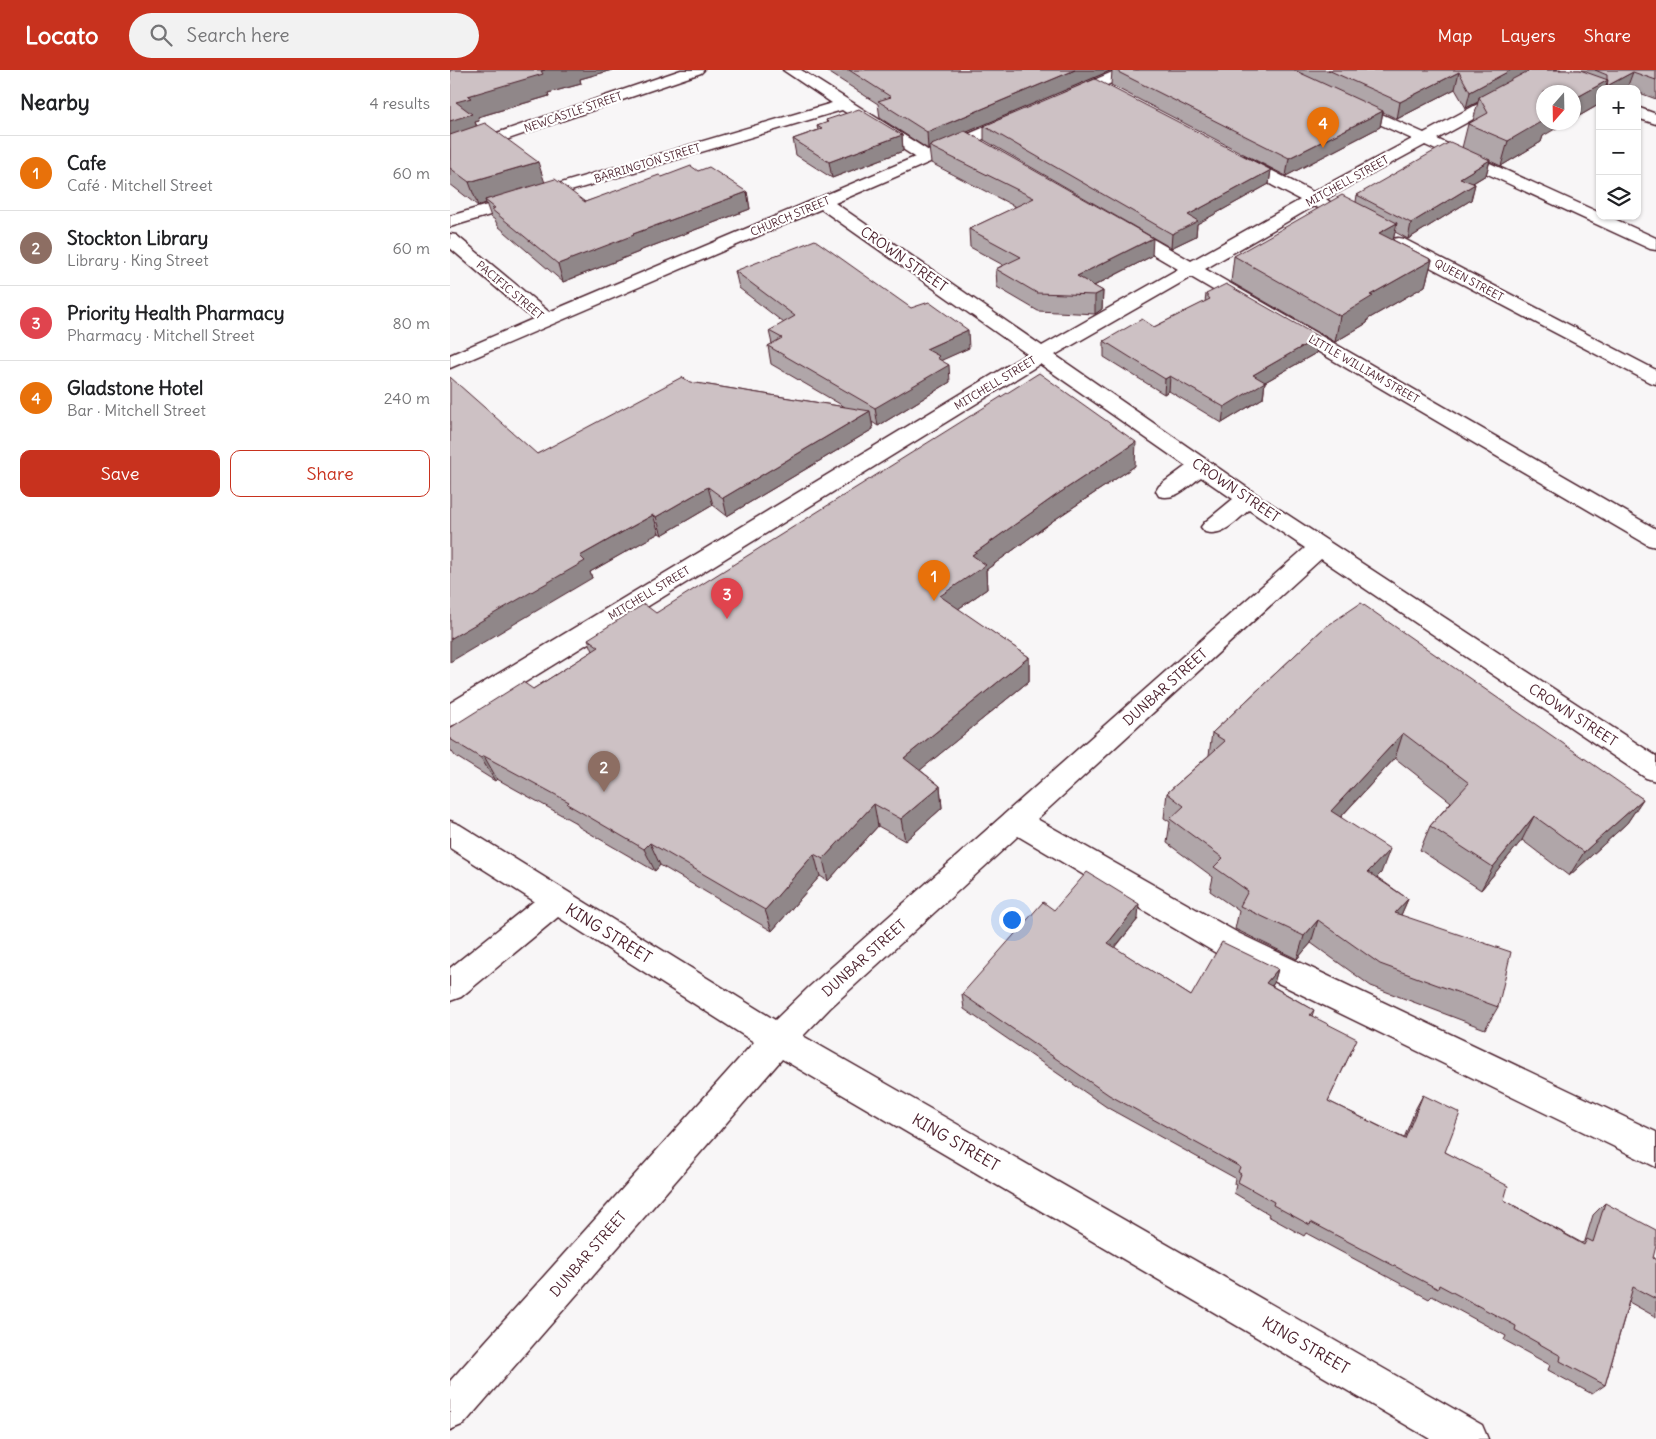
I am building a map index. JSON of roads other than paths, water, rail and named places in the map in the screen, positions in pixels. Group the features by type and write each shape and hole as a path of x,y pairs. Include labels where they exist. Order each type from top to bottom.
{"street":[{"name":"NEWCASTLE STREET","path":"450,154 696,70"},
{"path":"791,70 927,157"},
{"path":"1049,105 1094,78 1113,86 1130,70"},
{"name":"MITCHELL STREET","path":"450,716 1042,354 1314,199 1425,138 1547,75"},
{"path":"1335,98 1656,245"},
{"name":"BARRINGTON STREET","path":"450,222 844,104"},
{"name":"CHURCH STREET","path":"450,362 1031,112"},
{"path":"1641,113 1656,119"},
{"path":"968,140 985,150"},
{"path":"1227,154 1343,215"},
{"name":"CROWN STREET","path":"822,202 1248,499 1656,770"},
{"name":"LITTLE WILLIAM STREET","path":"1105,219 1656,539"},
{"name":"QUEEN STREET","path":"1386,237 1656,378"},
{"name":"PACIFIC STREET","path":"450,239 546,320"},
{"path":"1167,491 1200,466"},
{"path":"1213,527 1248,499"},
{"name":"DUNBAR STREET","path":"450,1410 778,1039 819,998 1320,547"},
{"path":"1016,821 1227,943 1656,1150"},
{"name":"KING STREET","path":"450,833 778,1039 1468,1439"},
{"path":"450,988 557,900"}],"place":[{"name":"Gladstone Hotel","path":"1323,148"},
{"name":"Cafe","path":"934,601"},
{"name":"Priority Health Pharmacy","path":"727,619"},
{"name":"Stockton Library","path":"604,792"}]}
